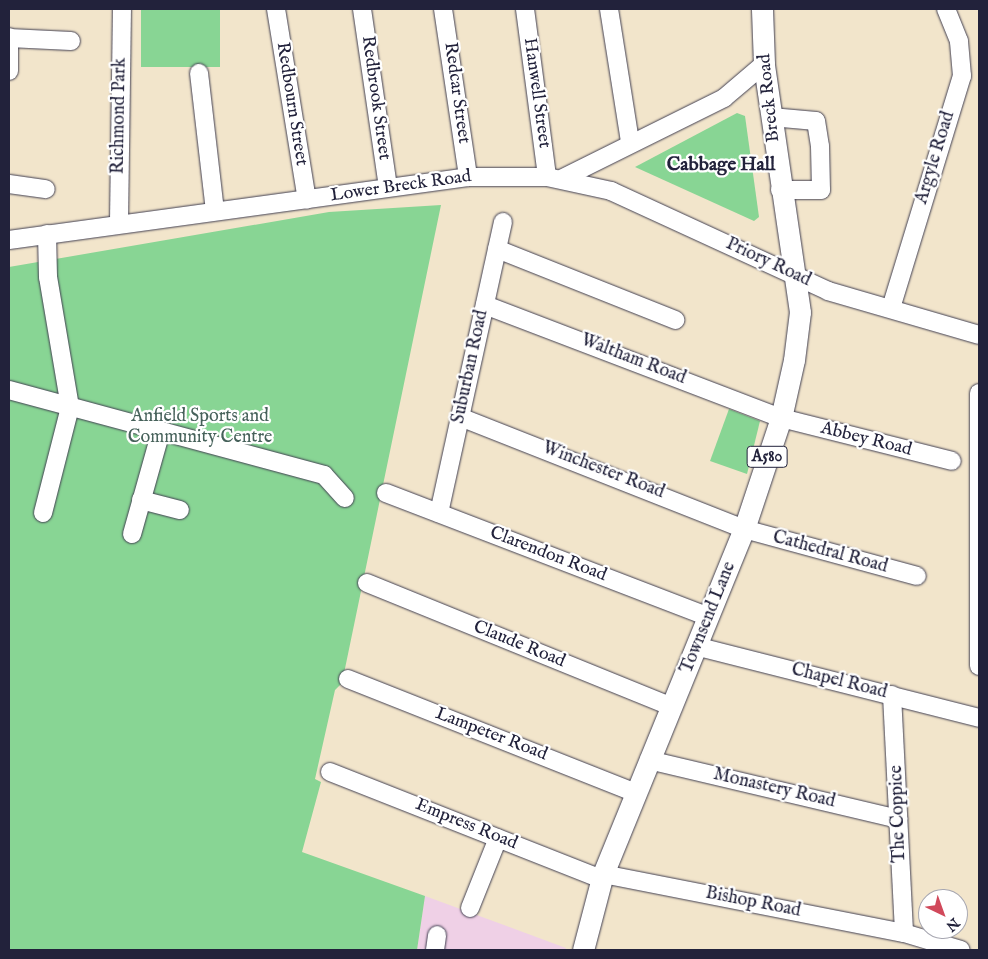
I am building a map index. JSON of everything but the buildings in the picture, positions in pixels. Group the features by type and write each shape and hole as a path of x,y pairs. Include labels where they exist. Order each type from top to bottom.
{"main road":[{"name":"Breck Road","path":"763,9 764,64 780,190 794,276"},
{"name":"Townsend Lane","path":"583,950 603,876 634,792 699,647 744,529 781,418 800,312 794,276"}],"street":[{"name":"Richmond Park","path":"119,222 122,9"},
{"name":"Redbourn Street","path":"276,9 307,200"},
{"name":"Redbrook Street","path":"362,9 388,187"},
{"name":"Redcar Street","path":"444,9 468,176"},
{"name":"Hanwell Street","path":"525,9 555,178"},
{"path":"609,9 630,141"},
{"name":"Argyle Road","path":"891,308 962,76 959,42 946,9"},
{"path":"9,70 9,38 71,41"},
{"name":"Lower Breck Road","path":"9,240 119,222 307,200 468,176 555,178 724,98 764,64"},
{"path":"199,74 215,211"},
{"path":"771,117 816,121 820,146 821,190 780,190"},
{"name":"Priory Road","path":"555,178 634,201 828,291 979,335"},
{"path":"9,184 46,189"},
{"name":"Suburban Road","path":"439,513 503,222"},
{"path":"43,513 70,407 48,277 47,234"},
{"path":"497,249 675,320"},
{"name":"Waltham Road","path":"485,306 781,418"},
{"path":"9,390 324,475 345,498"},
{"path":"979,393 979,666"},
{"name":"Winchester Road","path":"460,417 744,529"},
{"name":"Abbey Road","path":"781,418 952,462"},
{"path":"132,534 161,431"},
{"name":"Clarendon Road","path":"386,493 710,617"},
{"path":"142,500 180,510"},
{"name":"Cathedral Road","path":"744,529 917,576"},
{"name":"Claude Road","path":"367,583 672,707"},
{"name":"Chapel Road","path":"699,647 979,718"},
{"name":"Lampeter Road","path":"348,679 634,792"},
{"name":"The Coppice","path":"892,695 904,933"},
{"name":"Monastery Road","path":"649,760 898,819"},
{"name":"Empress Road","path":"330,772 498,838 603,876"},
{"path":"470,908 498,838"},
{"name":"Bishop Road","path":"603,876 904,933 961,950"}],"shaded area":[{"path":"425,896 566,948 565,950 417,950"}],"green space":[{"path":"141,9 220,9 220,67 141,67"},
{"path":"737,113 745,116 759,217 754,221 635,167"},
{"name":"Anfield Sports and Community Centre","path":"441,205 342,683 335,690 315,779 321,782 302,852 425,896 417,950 9,950 9,267 329,212"},
{"path":"729,409 760,421 747,474 710,461"}],"district":[{"name":"Cabbage Hall","path":"721,166"}]}
